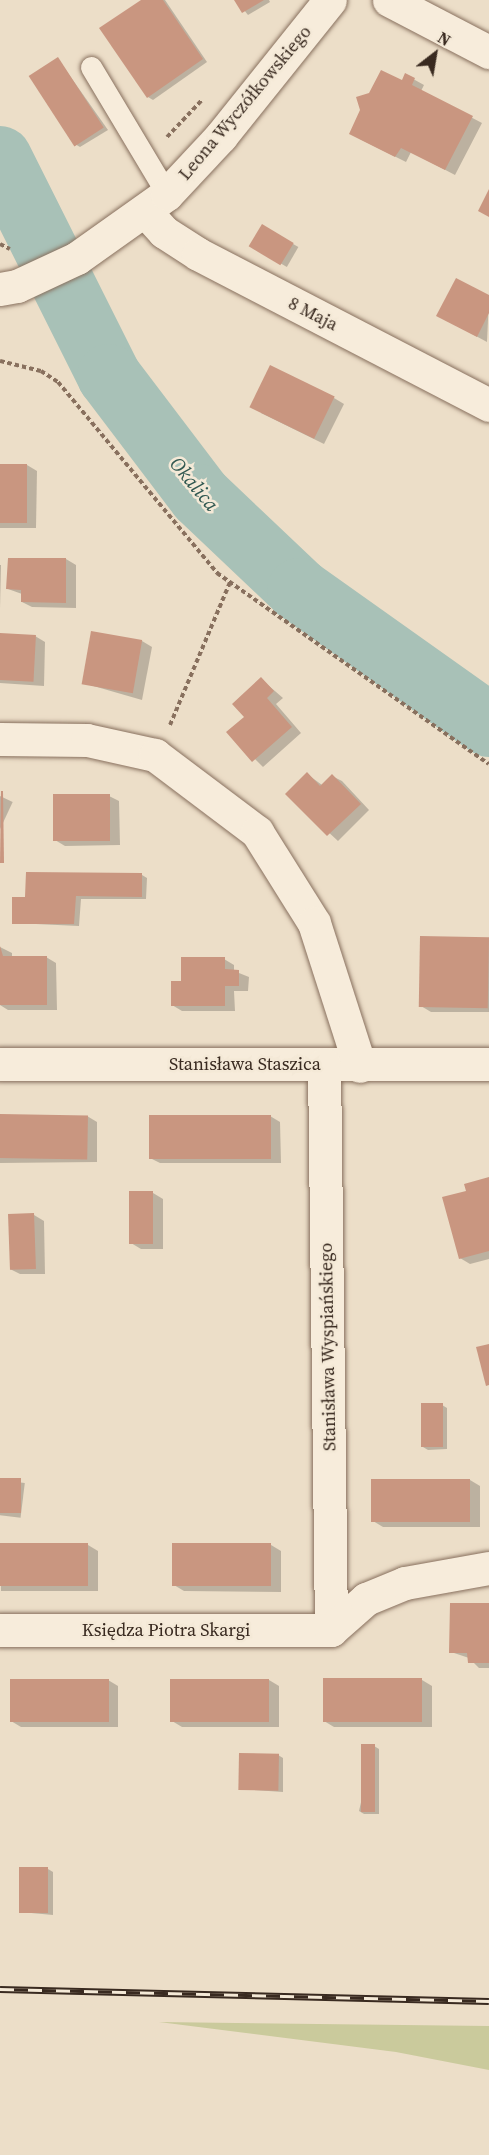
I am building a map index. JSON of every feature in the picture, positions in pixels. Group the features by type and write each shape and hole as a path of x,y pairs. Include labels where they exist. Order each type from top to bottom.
{"street":[{"name":"Leona Wyczółkowskiego","path":"0,289 33,278 77,258 156,202 221,136 330,0"},
{"path":"389,0 489,52"},
{"name":"8 Maja","path":"156,202 164,232 198,254 489,405"},
{"path":"0,739 87,740 155,755 257,832 315,923 360,1066"},
{"name":"Stanisława Staszica","path":"0,1064 360,1066 489,1064"},
{"name":"Stanisława Wyspiańskiego","path":"324,1064 331,1630"},
{"path":"331,1630 366,1599 405,1583 489,1568"},
{"name":"Księdza Piotra Skargi","path":"0,1630 331,1630"}],"lane":[{"path":"91,67 156,202"}],"path":[{"path":"0,361 41,370 58,382 217,573 489,764"},
{"path":"155,755 230,582"}],"green space":[{"path":"159,2022 489,2026 489,2070 396,2052"}],"building":[{"path":"141,0 163,0 203,59 147,98 99,28"},
{"path":"234,0 264,0 242,13"},
{"path":"58,57 104,127 74,147 29,76"},
{"path":"381,70 402,80 405,73 415,78 412,85 473,116 445,170 401,148 395,157 349,134 360,110 356,97 369,93"},
{"path":"489,189 489,217 478,211"},
{"path":"262,224 294,243 280,265 249,246"},
{"path":"456,278 489,295 489,313 477,337 436,316"},
{"path":"270,365 335,397 314,439 249,407"},
{"path":"0,464 27,464 27,523 0,523"},
{"path":"8,558 66,558 66,603 21,602 21,590 6,589"},
{"path":"91,631 142,640 133,693 82,684"},
{"path":"0,633 36,635 33,682 0,680"},
{"path":"261,677 274,691 267,698 292,727 252,762 226,732 244,717 232,704"},
{"path":"307,772 320,786 332,774 361,804 327,836 285,794"},
{"path":"1,791 3,791 4,863 0,863"},
{"path":"53,794 110,794 110,841 53,841"},
{"path":"26,872 142,873 142,897 76,896 74,924 12,924 12,897 25,897"},
{"path":"420,936 489,937 488,1008 419,1007"},
{"path":"0,946 3,956 47,956 47,1005 0,1005"},
{"path":"181,957 225,957 225,969 239,970 239,986 225,986 225,1006 171,1006 171,981 181,981"},
{"path":"0,1114 88,1116 87,1160 0,1158"},
{"path":"149,1115 271,1115 271,1159 149,1159"},
{"path":"489,1177 489,1251 459,1259 442,1197 466,1191 464,1184"},
{"path":"129,1191 153,1191 153,1244 129,1244"},
{"path":"34,1213 36,1269 10,1270 8,1214"},
{"path":"489,1344 489,1385 486,1386 476,1347"},
{"path":"421,1403 443,1403 443,1447 421,1447"},
{"path":"0,1478 21,1478 21,1513 0,1513"},
{"path":"371,1479 470,1479 470,1522 371,1522"},
{"path":"0,1543 88,1543 88,1586 0,1586"},
{"path":"172,1543 271,1543 271,1586 172,1586"},
{"path":"450,1603 489,1603 489,1663 468,1663 467,1653 449,1653"},
{"path":"323,1678 422,1678 422,1722 323,1722"},
{"path":"10,1679 109,1679 109,1722 10,1722"},
{"path":"170,1679 269,1679 269,1722 170,1722"},
{"path":"361,1744 375,1744 375,1812 361,1812"},
{"path":"239,1753 279,1754 278,1791 238,1790"},
{"path":"19,1867 48,1867 48,1913 19,1913"}],"waterway":[{"name":"Okalica","path":"0,158 109,376 200,496 299,590 489,725"}],"railway":[{"path":"0,1989 489,2001"}]}
